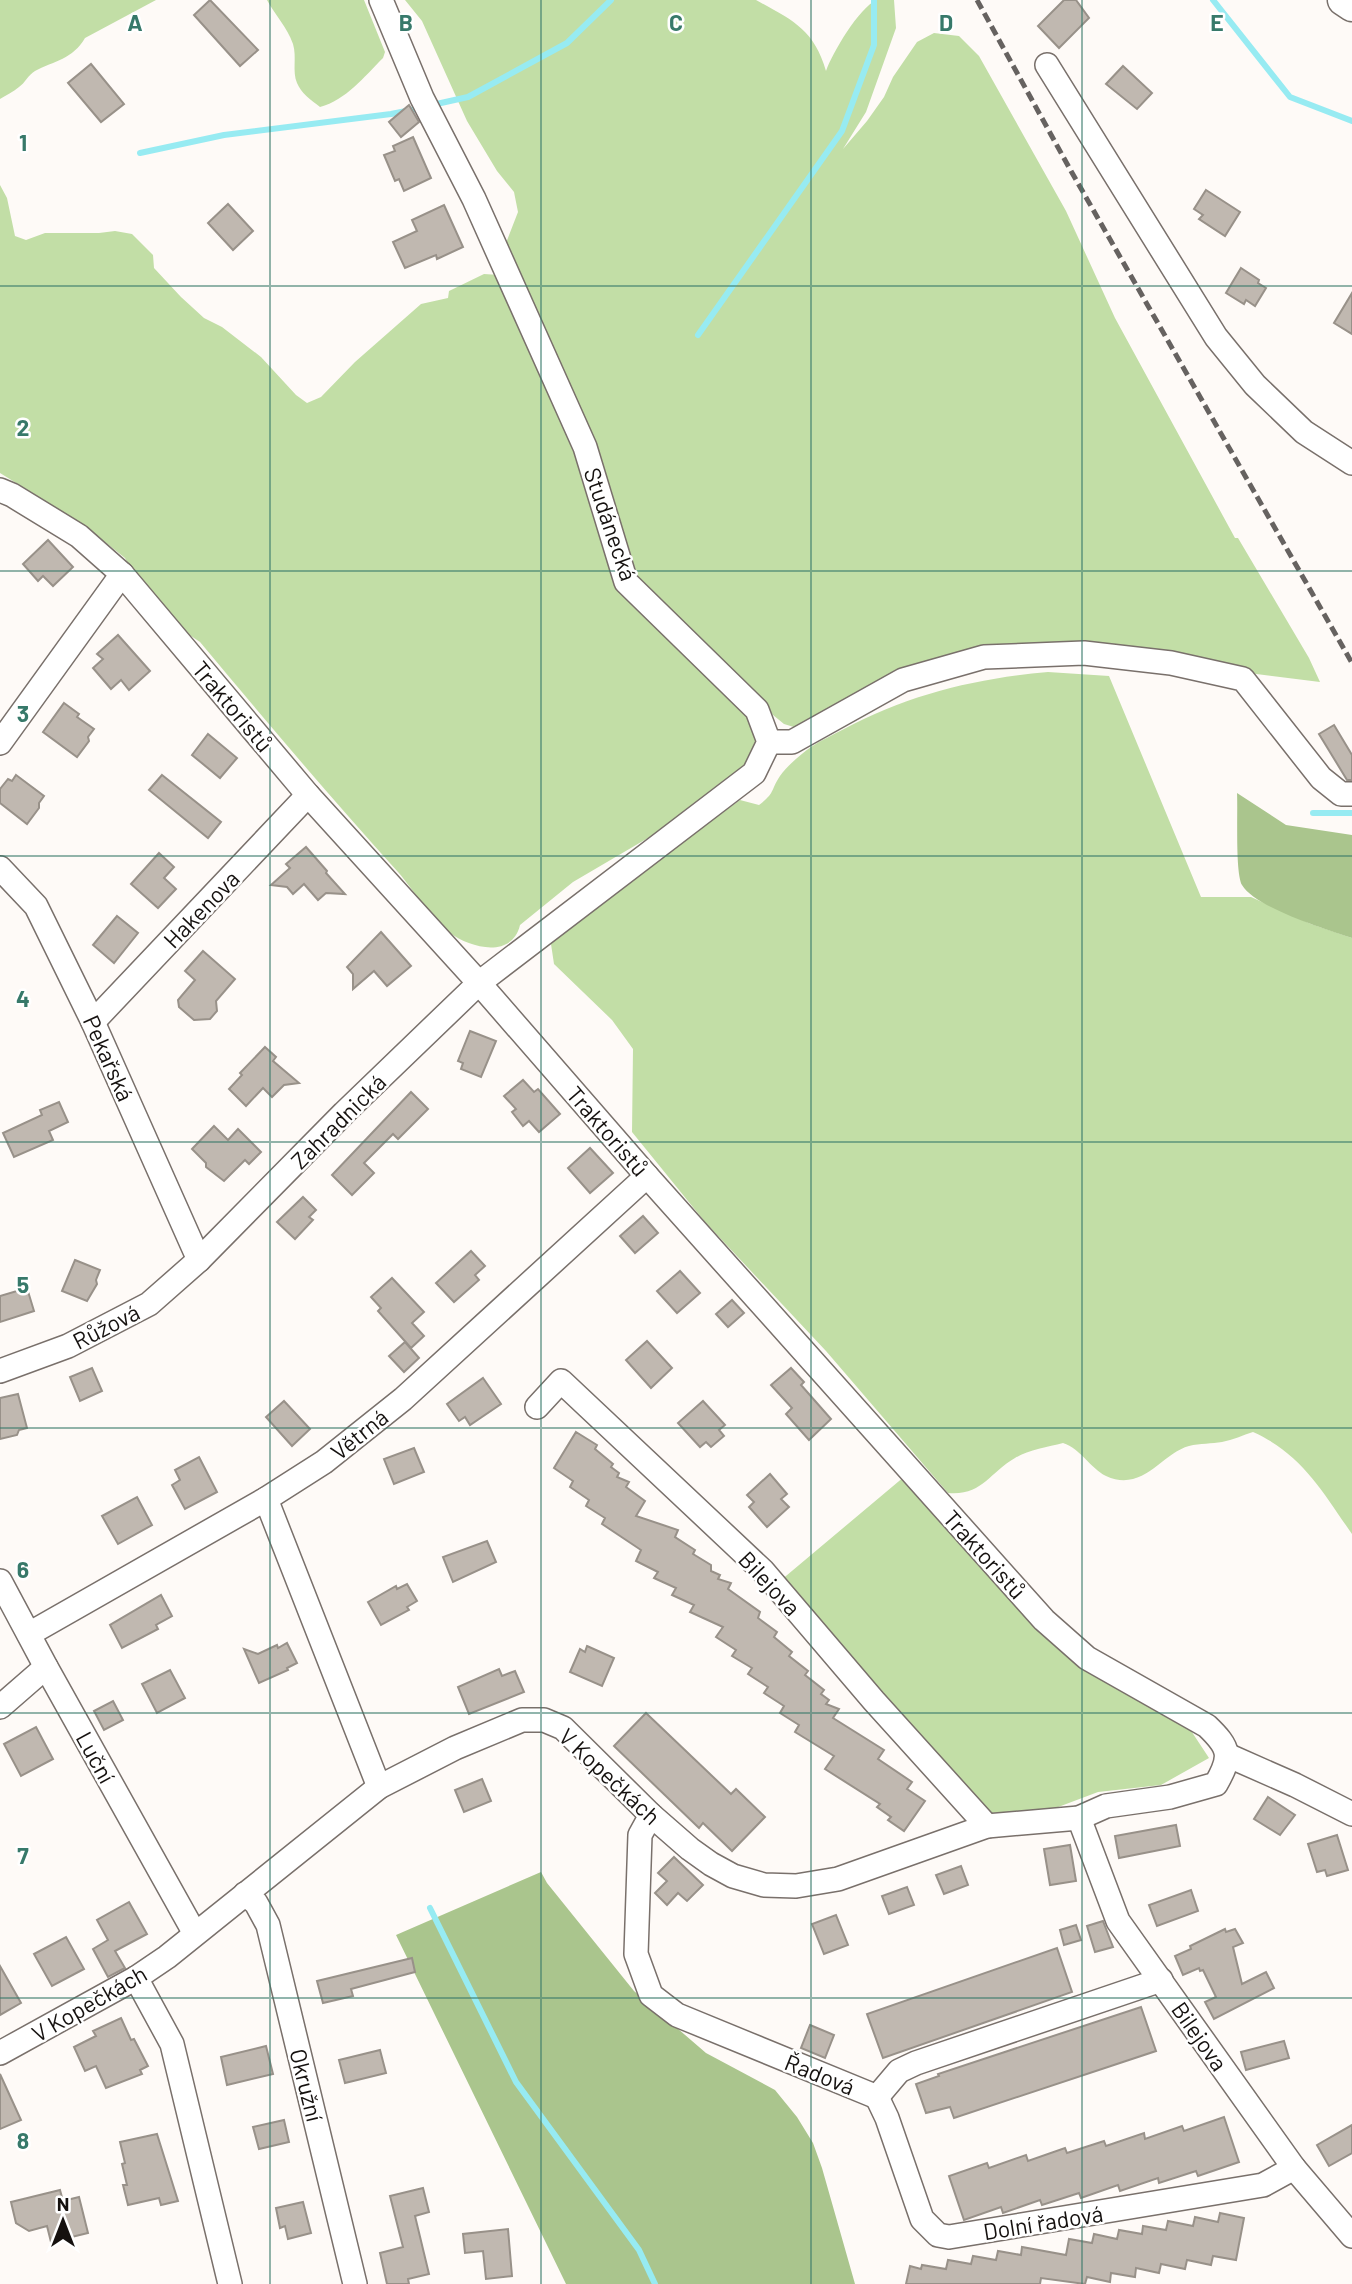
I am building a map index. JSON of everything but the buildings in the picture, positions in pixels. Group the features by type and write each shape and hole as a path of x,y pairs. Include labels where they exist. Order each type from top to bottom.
{"main road":[{"path":"1343,0 1352,6"}],"street":[{"name":"Studánecká","path":"381,0 422,98 474,199 585,447 626,582 757,710 769,742"},
{"path":"1047,65 1216,337 1255,384 1304,432 1352,463"},
{"name":"Traktoristů","path":"0,490 79,537 122,574 308,795 479,983 1044,1620 1087,1658 1207,1726 1223,1742 1227,1755"},
{"path":"0,743 122,574"},
{"path":"479,983 754,773 769,742 792,742 903,680 984,657 1084,653 1171,663 1243,679 1321,778 1341,794 1352,794"},
{"name":"Hakenova","path":"93,1022 308,795"},
{"name":"Pekařská","path":"0,868 36,906 93,1022 199,1260"},
{"name":"Zahradnická","path":"199,1260 479,983"},
{"name":"Větrná","path":"29,1634 266,1499 324,1462 403,1399 647,1175"},
{"name":"Růžová","path":"0,1371 68,1346 149,1304 199,1260"},
{"name":"Bilejova","path":"537,1407 561,1381 763,1571 987,1826"},
{"path":"266,1499 379,1787"},
{"name":"Luční","path":"0,1581 194,1932"},
{"path":"0,1707 46,1667"},
{"name":"V Kopečkách","path":"0,2053 136,1978 379,1787 456,1748 522,1720 544,1720 563,1728 690,1850 733,1876 764,1885 785,1886 838,1879 987,1826 1079,1818 1106,1806 1170,1797 1216,1784 1226,1767 1227,1755"},
{"path":"1227,1755 1352,1814"},
{"name":"Řadová","path":"651,1815 640,1835 636,1954 652,1995 677,2015 877,2097 899,2071 916,2063 1161,1980"},
{"name":"Bilejova","path":"1079,1818 1118,1921 1294,2168 1352,2236"},
{"name":"Okružní","path":"245,1894 256,1903 268,1925 355,2284"},
{"path":"136,1978 172,2044 230,2284"},
{"name":"Dolní řadová","path":"877,2097 887,2118 922,2219 938,2235 948,2237 1264,2185 1294,2168"}],"green space":[{"path":"0,0 156,0 85,38 75,51 35,71 21,85 0,99"},
{"path":"267,0 364,0 385,52 383,58 346,93 320,107 299,87 295,74 293,44"},
{"path":"405,0 756,0 791,20 808,35 826,71 840,43 862,12 877,0 894,0 896,28 866,112 843,149 884,97 893,77 917,42 934,33 959,36 979,56 1066,211 1115,318 1235,538 1238,538 1309,658 1320,682 1233,671 974,655 797,728 784,724 713,651 658,603 632,568 611,489 570,385 506,243 518,212 514,192 497,171 467,121 422,21"},
{"path":"0,185 7,198 15,236 26,240 45,233 115,231 132,234 153,255 154,268 181,297 204,318 222,327 261,357 296,395 307,403 321,397 355,362 421,304 448,298 449,291 484,274 499,275 590,485 617,574 750,716 755,738 753,760 665,828 573,882 520,925 516,936 509,943 479,946 458,938 443,928 200,642 188,634 133,574 125,558 81,523 0,473"},
{"path":"1048,672 1109,676 1201,897 1251,897 1311,924 1352,938 1352,1534 1310,1475 1285,1451 1253,1432 1226,1441 1189,1446 1141,1476 1119,1480 1106,1476 1063,1443 1020,1455 969,1491 948,1493 826,1351 705,1222 632,1132 633,1049 612,1020 554,964 551,944 555,934 740,800 759,805 770,794 786,768 819,742 868,717 943,690"},
{"path":"1237,793 1286,825 1352,835 1352,938 1276,910 1250,894 1242,885 1238,855"},
{"path":"911,1471 1088,1665 1182,1717 1209,1758 1161,1785 1098,1792 1037,1815 992,1813 780,1581"},
{"path":"541,1872 634,1991 706,2053 775,2090 797,2117 813,2143 822,2168 855,2284 566,2284 396,1935"}],"waterway":[{"path":"432,105 468,97 567,43 611,0"},
{"path":"698,335 842,131 874,45 874,0"},
{"path":"1213,0 1290,97 1352,121"},
{"path":"140,153 224,135 421,108"},
{"path":"1313,813 1352,813"},
{"path":"430,1908 516,2082 639,2250 655,2284"}],"railway":[{"path":"977,0 1071,171 1352,663"}]}
